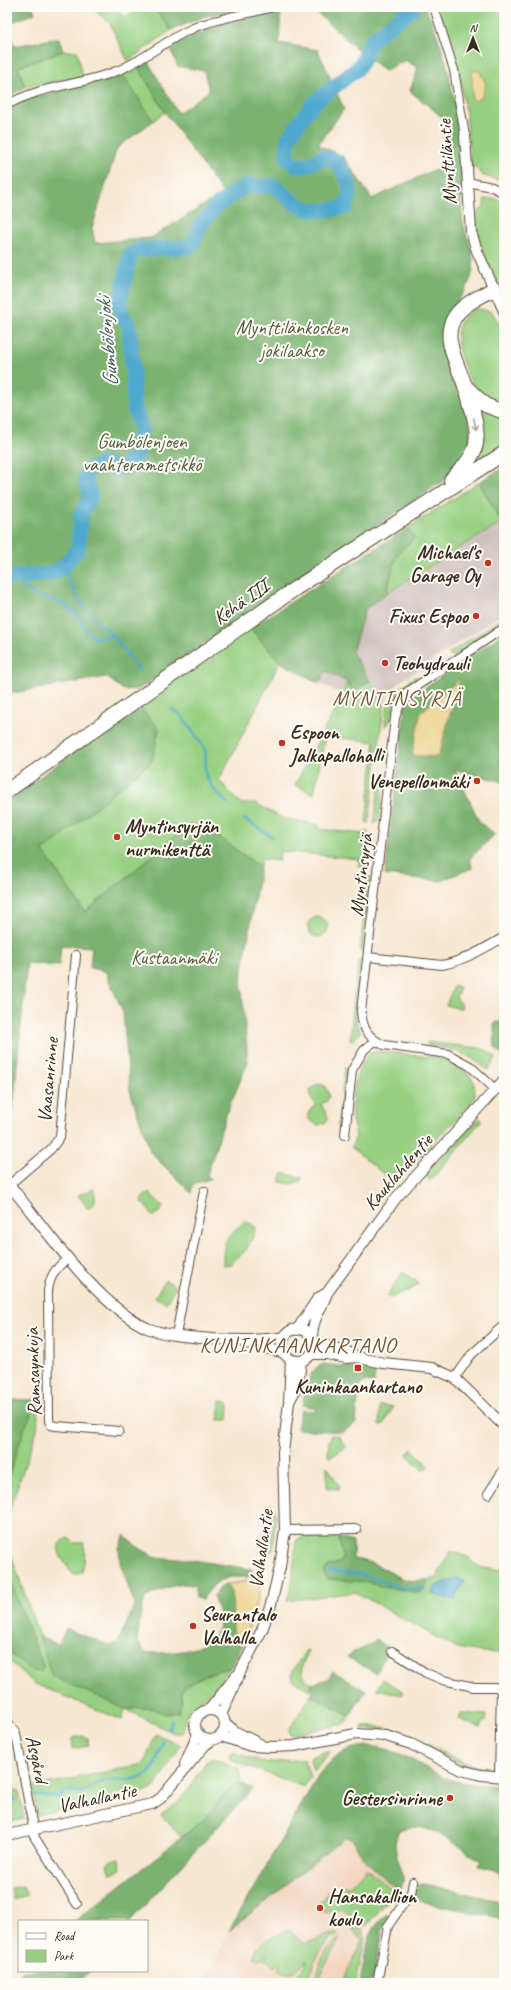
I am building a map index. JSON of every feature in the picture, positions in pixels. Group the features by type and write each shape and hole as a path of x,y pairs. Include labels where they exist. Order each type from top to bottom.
{"highway":[{"path":"438,495 469,461 474,451 477,428 466,387 451,353 449,333 451,324 464,306 494,289"},
{"path":"466,387 485,405 504,412"},
{"name":"Kehä III","path":"7,791 296,588 504,453"}],"street":[{"path":"7,104 28,93 94,79 116,72 177,36 205,24 273,7"},
{"name":"Mynttiläntie","path":"434,7 454,70 458,88 464,136 471,232 477,251 504,311"},
{"path":"467,182 492,187 504,193"},
{"name":"Myntinsyrjä","path":"375,1041 366,1032 362,1020 395,718 401,701 406,693 504,628"},
{"path":"368,957 442,965 450,964 483,950 504,937"},
{"name":"Vaasanrinne","path":"8,1184 51,1149 60,1137 76,955"},
{"path":"345,1135 352,1070 364,1050 375,1041 384,1045 441,1052 457,1058 485,1078 496,1090"},
{"name":"Kauklahdentie","path":"313,1340 314,1320 324,1303 327,1293 396,1198 504,1080"},
{"path":"8,1184 68,1258 119,1311 147,1328 176,1335 240,1340 269,1340 285,1337"},
{"path":"176,1335 204,1191"},
{"name":"Ramsaynkuja","path":"68,1258 52,1273 48,1291 49,1421 51,1425 56,1426 119,1431"},
{"name":"Kauklahdentie","path":"298,1330 318,1298 327,1293"},
{"path":"455,1378 470,1355 504,1325"},
{"path":"292,1358 282,1344 285,1337 290,1332 298,1330 306,1332 313,1340 348,1352 356,1357"},
{"path":"240,1340 248,1345 276,1350 292,1358 312,1354 327,1354 346,1358 356,1357 383,1363 432,1368 455,1378 504,1426"},
{"path":"312,1354 313,1340"},
{"name":"Valhallantie","path":"223,1719 241,1670 262,1630 271,1604 280,1567 285,1530 283,1452 289,1402 298,1385 292,1358"},
{"path":"488,1494 504,1470"},
{"path":"285,1530 357,1529"},
{"path":"266,1746 236,1732 218,1712 209,1710 198,1717 196,1725 198,1734 204,1739 216,1738 251,1746 283,1747 343,1736 374,1734 411,1744 461,1770 472,1774 502,1777 502,1690 495,1687 474,1687 443,1680 426,1672 392,1651"},
{"name":"Valhallantie","path":"209,1710 225,1688 241,1670"},
{"path":"216,1738 224,1732 223,1719"},
{"name":"Asgård","path":"7,1721 15,1731 17,1739 35,1838 77,1904"},
{"name":"Valhallantie","path":"181,1773 198,1734"},
{"name":"Valhallantie","path":"7,1835 152,1804 161,1798 205,1745 216,1738"},
{"path":"377,1983 388,1926 411,1893 413,1882"}],"shaded area":[{"path":"502,523 504,526 504,613 401,681 388,695 384,705 352,652 365,609 460,547"},
{"path":"325,671 347,682 341,694 319,683"},
{"name":"Hansakallion koulu","path":"344,1838 352,1838 364,1859 397,1890 366,1926 356,1983 205,1983 229,1931"}],"green space":[{"path":"7,7 33,7 35,13 7,24"},
{"path":"68,7 113,7 125,18 141,9 147,7 152,8 156,10 171,30 128,61 109,22 94,10"},
{"path":"162,7 249,7 206,16 171,30 158,12"},
{"path":"311,7 425,7 441,46 449,74 457,116 462,159 462,216 473,262 471,278 467,287 447,316 443,323 442,330 444,347 462,397 470,430 468,447 461,463 455,471 442,482 284,587 139,689 124,690 106,677 18,692 7,692 7,109 30,98 96,83 123,75 153,121 117,148 92,228 95,243 151,238 223,193 165,112 137,65 147,60 178,113 209,91 204,71 177,66 170,45 220,25 281,10 279,43 318,50 344,109 318,145 343,156 372,199 444,165 452,125 410,91 418,68 405,60 385,71 358,50"},
{"path":"504,7 504,182 482,175 477,167 471,167 466,113 458,70 438,8"},
{"path":"7,25 14,46 59,38 63,51 18,67 25,87 7,98"},
{"path":"63,51 77,51 83,77 25,87 18,67"},
{"path":"137,65 165,112 153,121 123,75"},
{"path":"484,199 496,199 504,202 504,296 485,256 475,224 475,216 484,207"},
{"path":"474,309 492,312 504,331 504,407 488,399 477,390 472,384 463,364 457,341 457,334 462,320"},
{"path":"473,400 504,418 504,443 472,464"},
{"path":"504,467 504,526 479,482"},
{"path":"479,482 502,523 460,547 386,594 396,556 414,538 408,528"},
{"path":"408,528 414,538 396,556 386,594 365,609 352,652 370,681 353,691 347,682 326,671 319,683 280,662 250,628"},
{"path":"504,617 504,623 453,657 448,654"},
{"path":"250,628 280,662 219,780 241,804 255,803 282,818 319,825 319,829 364,834 365,832 368,832 364,867 358,866 359,859 280,851 279,861 261,859 260,867 213,833 204,833 191,824 85,912 42,851 152,761 138,705"},
{"path":"504,633 504,782 455,770 480,823 495,834 470,858 472,868 440,881 385,875 406,701"},
{"path":"414,677 417,677 414,682 403,690 398,696 390,720 385,727 385,718 392,698 401,687"},
{"path":"370,681 384,705 369,823 366,822 375,742 325,736 314,794 295,785 341,698 347,682 353,691"},
{"name":"Kustaanmäki","path":"138,705 159,729 152,761 43,851 85,912 191,823 204,833 213,833 260,867 241,980 248,1062 227,1112 207,1175 210,1179 195,1185 191,1193 151,1153 130,1091 123,1012 105,971 90,968 92,947 61,945 59,965 56,966 27,963 13,1110 7,1121 7,801"},
{"path":"380,778 382,779 383,789 382,800 379,821 374,824"},
{"path":"368,876 371,878 371,881 363,949 360,952"},
{"path":"318,917 325,920 328,927 325,934 318,937 311,934 308,927 311,920"},
{"path":"360,960 361,964 357,990 356,1017 361,1032 353,1040 350,1040 358,961"},
{"path":"454,986 460,989 456,997 458,1002 462,1005 461,1009 446,1005"},
{"path":"496,1022 500,1022 504,1028 504,1057 495,1048 494,1025"},
{"path":"427,1042 479,1048 486,1050 496,1058 488,1070 460,1052 446,1048 428,1046"},
{"path":"376,1051 441,1058 456,1064 471,1077 474,1082 475,1096 470,1105 395,1181 392,1181 351,1147 356,1137 352,1119 352,1102 356,1080 363,1062 369,1055"},
{"path":"345,1067 347,1070 339,1133 338,1124"},
{"path":"318,1084 325,1086 329,1095 327,1101 321,1104 327,1116 326,1122 317,1125 309,1120 308,1115 311,1109 317,1105 311,1099 310,1090"},
{"path":"479,1118 482,1120 430,1181 427,1178 427,1171"},
{"path":"283,1173 302,1178 301,1181 291,1184 280,1182"},
{"path":"94,1189 95,1200 88,1209 78,1195"},
{"path":"149,1193 164,1207 154,1217 142,1202 142,1198"},
{"path":"245,1221 256,1227 253,1238 245,1251 233,1261 232,1264 223,1265 224,1249 227,1239"},
{"path":"403,1272 418,1283 416,1287 391,1298 387,1296"},
{"path":"165,1280 176,1286 166,1303 155,1297"},
{"path":"324,1364 375,1371 374,1383 364,1382 359,1387 356,1423 342,1432 297,1429 301,1410 315,1411 315,1408 302,1405 306,1387 311,1375 314,1370"},
{"path":"7,1400 39,1400 37,1430 7,1517"},
{"path":"7,1400 39,1400 25,1427 7,1481"},
{"path":"220,1401 227,1402 229,1404 228,1420 218,1420"},
{"path":"380,1405 393,1407 384,1424 379,1425"},
{"path":"331,1435 339,1436 346,1447 331,1457 328,1456 329,1440 331,1440"},
{"path":"412,1449 429,1466 424,1470 422,1470 407,1455"},
{"path":"327,1466 340,1487 339,1489 327,1488"},
{"path":"271,1506 274,1508 276,1514 273,1550 270,1552 271,1538 263,1537 263,1533 272,1534 273,1513 265,1513 266,1507"},
{"path":"125,1535 126,1538 150,1554 164,1559 178,1558 252,1569 252,1574 248,1577 229,1577 215,1584 202,1599 196,1598 195,1586 183,1584 169,1587 145,1598 141,1612 137,1641 145,1652 164,1653 188,1650 208,1641 215,1635 219,1626 219,1618 213,1596 221,1587 228,1584 231,1591 234,1634 236,1641 243,1645 230,1668 204,1676 182,1690 182,1701 179,1712 166,1714 151,1708 125,1709 52,1676 39,1636 58,1645 66,1629 111,1646 118,1642 135,1605 120,1563 119,1548"},
{"path":"336,1537 353,1542 353,1559 372,1563 397,1576 410,1580 417,1581 436,1578 451,1551 468,1557 479,1568 504,1570 504,1653 456,1648 355,1592 287,1601 292,1582 296,1541 299,1538"},
{"path":"69,1538 74,1543 84,1543 84,1565 82,1572 74,1575 63,1561 59,1550 59,1545 62,1541"},
{"path":"341,1538 353,1542 353,1559 372,1563 405,1581 428,1580 421,1593 383,1587 366,1582 327,1579 323,1572 328,1566 341,1562 343,1558 339,1540"},
{"path":"7,1543 39,1636 134,1679 122,1720 35,1684 7,1659"},
{"path":"7,1573 42,1663 43,1667 41,1672 33,1671 7,1652"},
{"path":"375,1639 389,1648 376,1673 347,1657 350,1654 366,1647"},
{"path":"306,1650 309,1652 302,1666 302,1670 304,1677 312,1684 310,1690 293,1681 292,1672"},
{"path":"230,1668 209,1694 189,1710 185,1718 184,1730 181,1733 174,1733 125,1709 151,1708 166,1714 182,1701 182,1690 210,1673"},
{"path":"333,1671 366,1691 350,1715 311,1695 313,1692 310,1690 312,1684 328,1679"},
{"path":"383,1679 404,1692 402,1695 377,1689"},
{"path":"311,1695 350,1715 345,1724 290,1735 289,1730"},
{"path":"461,1713 486,1715 485,1722 482,1722 480,1728 459,1719"},
{"path":"362,1726 396,1730 459,1760 492,1768 492,1771 472,1769 402,1735 385,1731 362,1729"},
{"path":"156,1734 181,1745 154,1788 148,1791 37,1815 32,1787 144,1764"},
{"path":"83,1736 88,1738 89,1746 73,1749 72,1738"},
{"path":"368,1746 390,1750 400,1754 446,1778 460,1782 504,1786 504,1879 496,1870 479,1866 481,1861 442,1835 421,1828 410,1827 399,1830 395,1843 396,1854 402,1870 403,1879 400,1893 364,1859 352,1839 344,1838 229,1931 319,1774 335,1757 345,1751"},
{"path":"326,1751 331,1751 313,1771 310,1760 311,1757"},
{"path":"231,1752 268,1763 304,1759 310,1777 304,1787 232,1760 229,1757"},
{"path":"212,1758 240,1768 240,1783 231,1788 205,1819 181,1837 161,1815 179,1802 206,1762"},
{"path":"240,1783 253,1789 131,1920 76,1920 205,1819 231,1788"},
{"path":"19,1790 24,1819 7,1822 7,1792"},
{"path":"119,1858 121,1869 111,1874 107,1865 109,1861"},
{"path":"366,1868 395,1892 366,1926 340,1908 335,1914 329,1910 326,1912 317,1905 330,1890 333,1892 336,1889 339,1891 345,1885 349,1888"},
{"path":"420,1883 504,1902 504,1921 499,1918 410,1899"},
{"path":"23,1886 27,1895 13,1900 11,1888"},
{"path":"387,1914 389,1918 382,1932 373,1981 360,1983 370,1936 374,1927"},
{"path":"359,1928 364,1932 365,1938 356,1983 342,1983 362,1940 352,1929"},
{"path":"289,1929 305,1944 336,1932 338,1935 334,1938 332,1936 317,1958 311,1970 309,1983 275,1982 276,1979 281,1980 291,1978 299,1974 307,1961 293,1973 289,1973 278,1969 280,1966 278,1964 275,1967 264,1958 267,1956 266,1954 260,1959 255,1958 255,1953 262,1944"},
{"path":"340,1938 323,1969 319,1983 315,1983 320,1964 326,1952"},
{"path":"22,1972 90,1972 74,1983 16,1983"}],"sand":[{"path":"476,70 480,72 486,84 482,97 475,101 472,99 472,72"},
{"path":"460,679 438,757 412,755 421,712"},
{"path":"251,1581 260,1582 259,1594 243,1645 236,1641 234,1634 233,1605 231,1591 228,1584"}],"water":[{"path":"455,1578 464,1581 454,1600 432,1594 437,1585"}],"waterway":[{"name":"Gumbölenjoki","path":"7,578 53,573 63,567 78,549 81,515 91,496 85,479 88,471 103,463 116,469 124,467 137,454 141,428 134,407 129,326 122,314 120,302 130,255 137,250 187,247 192,245 201,224 217,205 245,186 274,186 297,205 311,210 328,210 346,207 350,194 350,188 347,178 336,161 323,157 308,165 296,165 287,158 288,139 315,102 357,69 363,61 367,49 373,39 414,7"},
{"path":"63,567 77,596 89,614 114,636 140,672"},
{"path":"15,577 25,588 35,595 62,603 81,618 84,627 95,638 113,636"},
{"path":"172,710 180,714 204,747 206,754 207,779 227,803"},
{"path":"244,819 272,837"},
{"path":"327,1571 360,1574 401,1588 425,1589"},
{"path":"169,1730 172,1720"},
{"path":"35,1795 59,1797 66,1791 82,1792 104,1781 140,1778 150,1772 155,1765 160,1748 164,1741"},
{"path":"7,1802 16,1799"}],"place":[{"name":"Michael's Garage Oy","path":"488,563"},
{"name":"Fixus Espoo","path":"476,616"},
{"name":"Teohydrauli","path":"385,663"},
{"name":"Espoon Jalkapallohalli","path":"282,743"},
{"name":"Venepellonmäki","path":"477,781"},
{"name":"Myntinsyrjän nurmikenttä","path":"117,837"},
{"name":"Kuninkaankartano","path":"358,1368"},
{"name":"Seurantalo Valhalla","path":"193,1626"},
{"name":"Gestersinrinne","path":"450,1798"},
{"name":"Hansakallion koulu","path":"320,1908"}],"district":[{"name":"MYNTINSYRJÄ","path":"397,698"},
{"name":"KUNINKAANKARTANO","path":"298,1345"}],"park label":[{"name":"Mynttilänkosken jokilaakso","path":"292,338"},
{"name":"Gumbölenjoen vaahterametsikkö","path":"142,452"}]}
